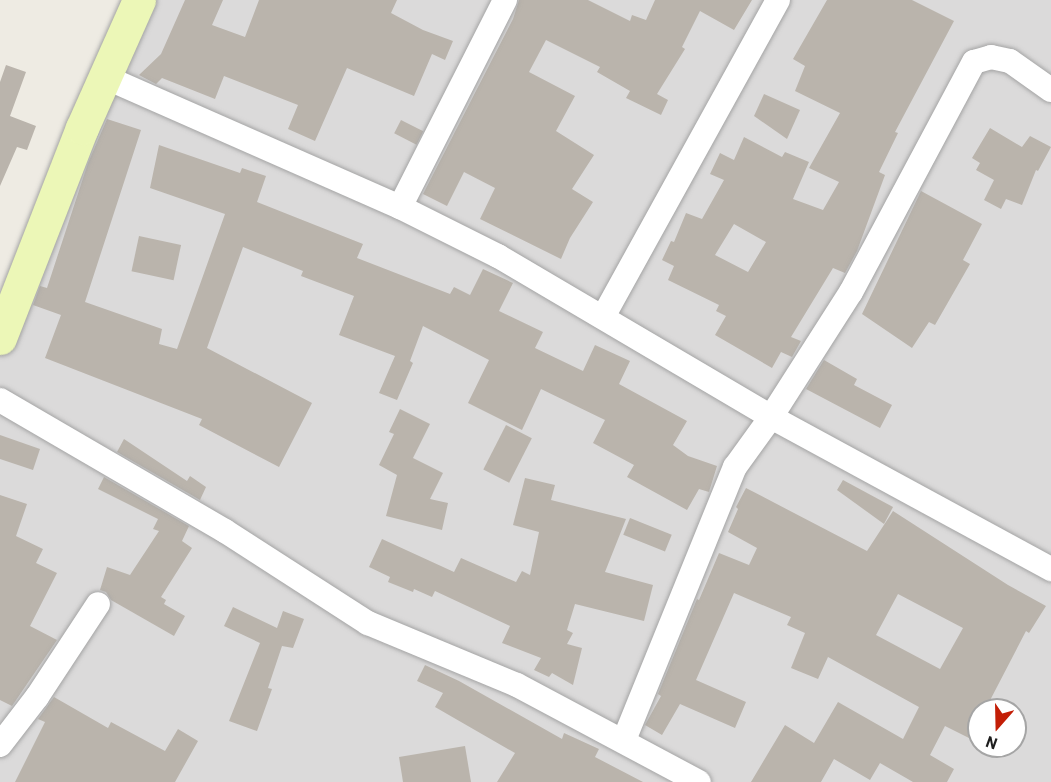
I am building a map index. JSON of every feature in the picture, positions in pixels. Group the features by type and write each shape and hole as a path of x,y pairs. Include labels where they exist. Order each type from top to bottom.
{"street":[{"path":"0,338 82,128 139,0"},
{"path":"400,207 505,0"},
{"path":"603,317 778,0"},
{"path":"624,740 735,466 771,417 851,292 974,62 991,57 1010,61 1051,90"},
{"path":"105,77 400,207 498,256 771,417 1051,569"},
{"path":"0,400 225,531 368,623 517,685 699,782"},
{"path":"0,745 37,697 98,604"}],"shaded area":[{"path":"121,0 1051,0 1051,782 0,782 0,307"}],"building":[{"path":"185,0 223,0 212,25 245,37 259,0 397,0 391,13 423,30 453,41 445,60 432,54 414,96 347,68 315,141 288,129 298,105 224,76 215,99 162,78 156,84 139,75 161,54"},
{"path":"519,0 588,0 630,21 632,15 646,20 655,0 752,0 734,30 700,11 682,47 685,49 657,94 668,100 661,115 626,98 630,91 597,72 600,67 546,40 529,72 575,96 556,131 594,155 572,189 593,202 570,238 561,259 480,219 495,188 464,172 447,206 423,194 513,19"},
{"path":"827,0 912,0 954,21 895,132 898,133 879,172 885,175 857,251 845,273 833,268 791,337 801,341 792,357 781,352 772,368 715,335 726,316 716,311 719,305 668,280 674,266 662,260 671,241 674,242 686,213 702,219 724,180 710,174 720,153 734,160 744,137 782,157 785,152 809,162 793,199 823,210 839,182 809,168 840,113 795,91 805,66 793,59","holes":["734,224 766,242 748,272 715,255"]},
{"path":"6,65 26,72 10,116 36,126 27,150 17,147 0,186 0,82"},
{"path":"764,94 800,110 787,139 754,116"},
{"path":"107,119 141,130 85,302 162,329 159,344 177,349 225,214 150,188 159,145 240,173 242,168 266,176 257,202 363,244 357,258 450,294 454,287 470,295 483,269 513,283 499,311 543,332 535,348 583,371 595,345 630,361 619,384 687,421 673,445 688,456 717,466 709,492 699,489 687,510 627,477 634,465 593,443 605,420 541,389 522,430 468,403 489,360 423,326 410,361 413,363 397,400 379,393 395,356 339,335 354,296 301,276 303,271 243,247 207,348 312,403 279,467 199,425 202,419 45,358 61,315 33,305 40,286 47,288 88,163"},
{"path":"401,120 423,131 416,145 394,133"},
{"path":"990,128 1022,147 1030,136 1051,147 1038,171 1036,170 1022,205 1006,199 1001,209 984,200 994,180 976,170 980,163 972,158"},
{"path":"921,191 982,224 963,260 970,264 935,325 929,322 912,348 862,314"},
{"path":"139,236 181,245 174,280 132,271"},
{"path":"824,360 857,379 854,385 892,405 880,428 806,389"},
{"path":"400,409 430,424 413,458 443,473 430,499 448,503 442,530 386,516 397,475 379,465 394,434 389,432"},
{"path":"506,425 532,438 509,483 483,470"},
{"path":"0,435 40,449 33,470 0,459"},
{"path":"124,439 187,481 190,476 206,487 200,500 117,452"},
{"path":"104,477 189,526 182,541 192,548 161,597 166,600 164,604 185,616 174,636 111,600 106,592 100,590 107,567 130,575 159,531 153,529 158,519 98,489"},
{"path":"525,478 555,485 551,500 626,519 605,572 653,585 644,621 575,604 567,630 573,633 567,644 582,648 573,685 552,673 549,677 534,670 541,658 502,643 510,626 435,591 432,597 388,582 390,577 369,567 382,539 454,572 461,558 516,582 522,571 530,575 539,532 513,525"},
{"path":"843,480 893,507 884,524 837,490"},
{"path":"746,488 867,551 893,511 1008,585 1046,606 1029,633 1026,631 991,698 967,698 967,737 945,726 930,755 954,769 947,782 913,782 880,763 870,780 834,759 821,782 751,782 785,725 814,743 838,702 903,739 919,707 828,657 818,679 791,668 805,633 787,625 791,617 734,593 696,680 746,702 735,728 680,704 662,735 645,725 661,696 658,694 697,599 699,600 719,553 749,565 757,548 728,532 738,509 736,507","holes":["898,594 963,628 940,669 876,635"]},
{"path":"0,495 27,504 16,536 43,549 36,563 57,573 30,626 57,640 12,706 0,700"},
{"path":"630,518 672,535 665,552 623,535"},
{"path":"233,607 277,628 283,611 304,619 293,648 282,646 268,688 272,689 257,731 229,721 260,643 224,626"},
{"path":"425,665 459,681 562,739 564,733 599,749 595,757 643,782 497,782 515,753 435,707 443,693 417,681"},
{"path":"54,697 108,728 111,722 165,751 178,729 198,741 175,782 15,782 45,722 38,719"},
{"path":"465,746 471,782 403,782 399,757"}]}
